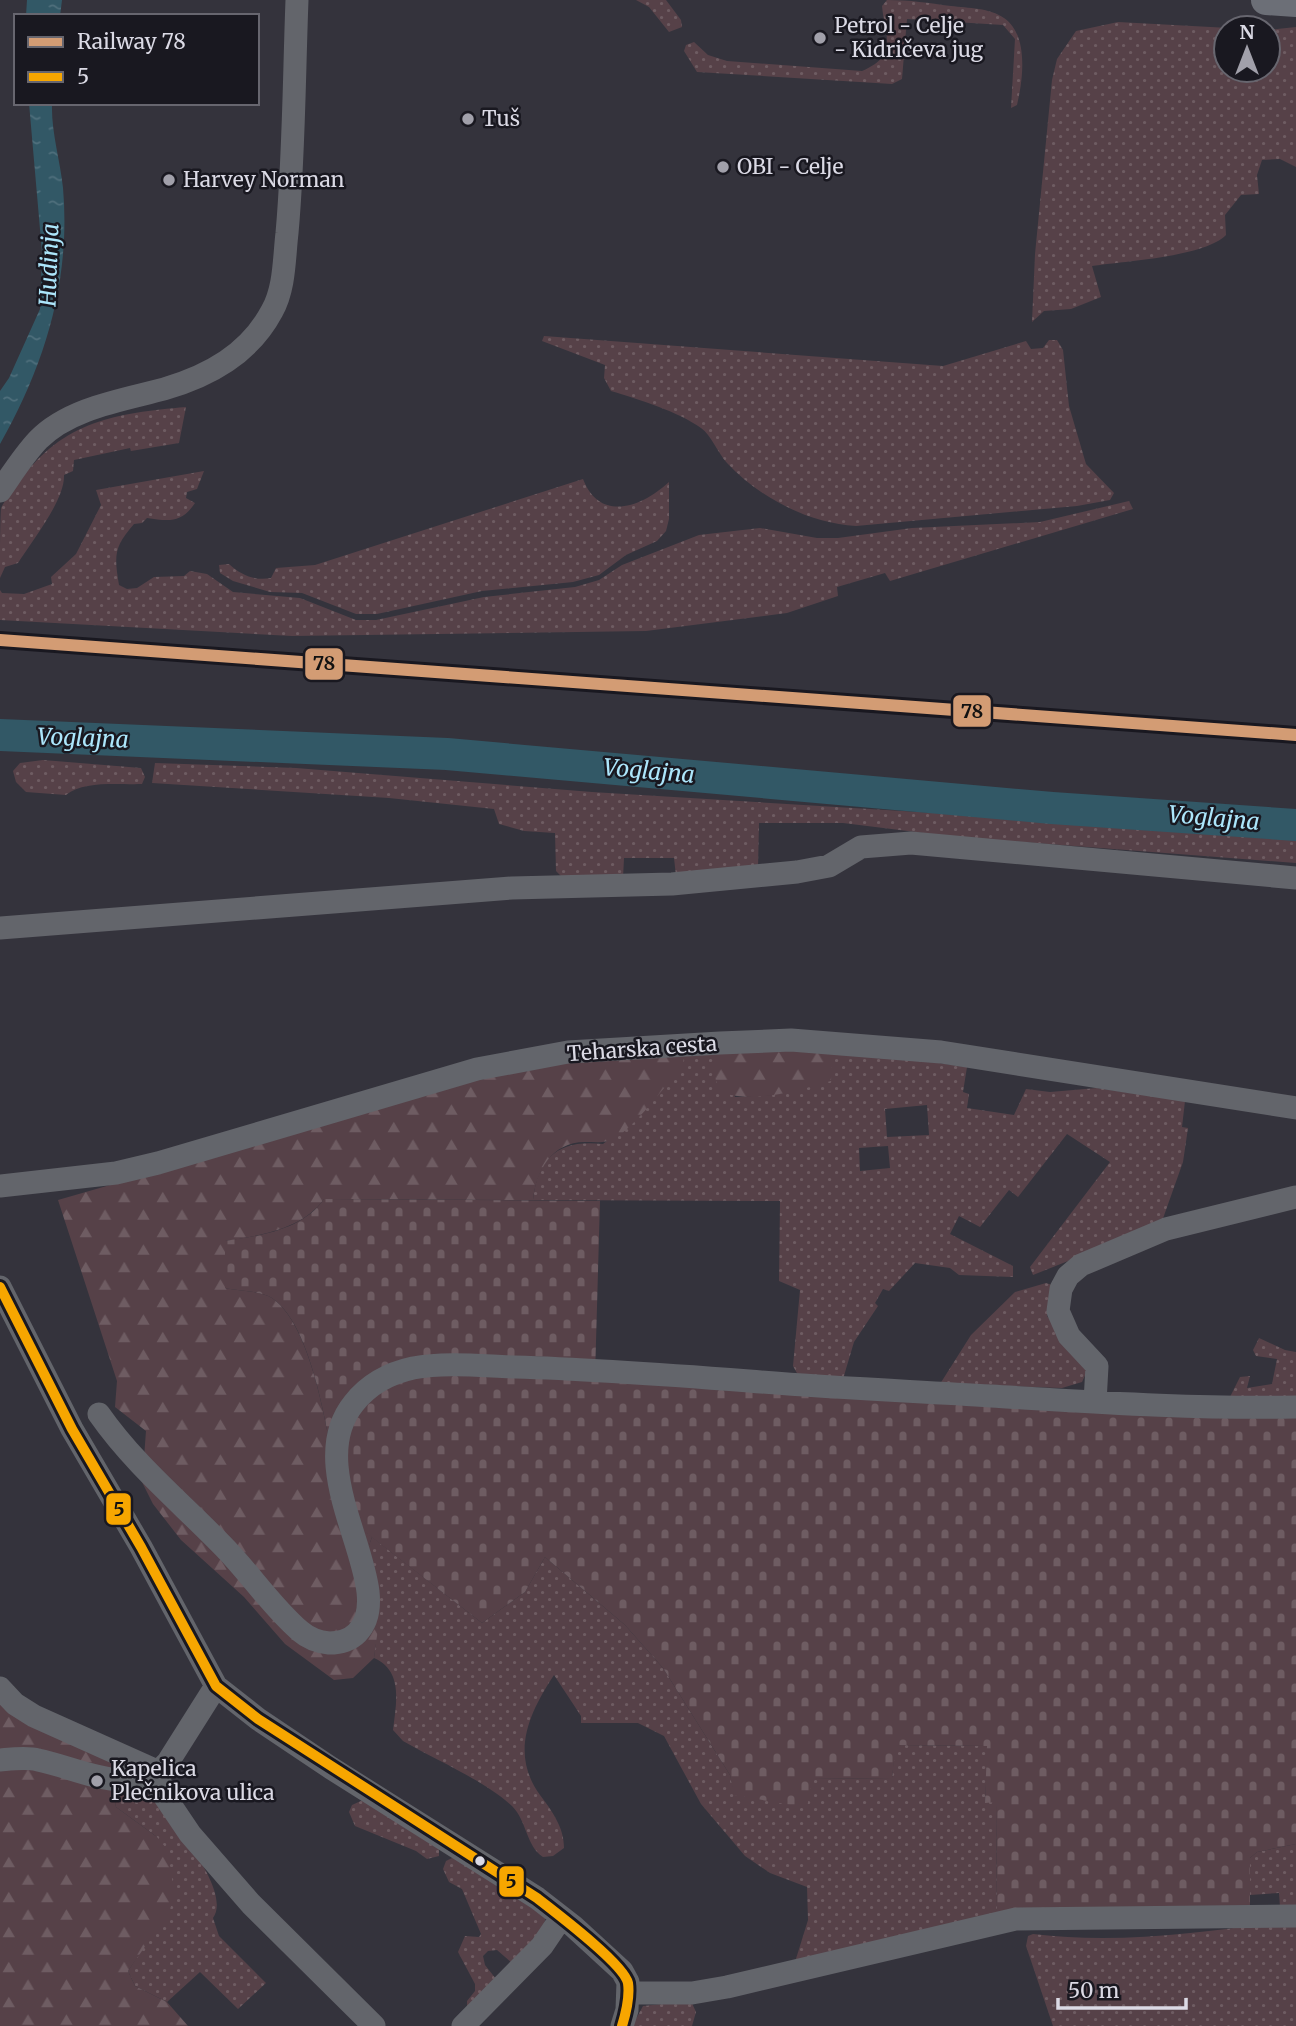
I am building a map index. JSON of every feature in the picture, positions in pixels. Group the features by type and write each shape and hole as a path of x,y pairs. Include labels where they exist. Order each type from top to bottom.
{"main road":[{"path":"1266,0 1296,2"}],"street":[{"path":"0,491 40,439 63,422 95,408 192,381 217,369 263,326 274,308 282,277 290,182 297,0"},
{"path":"0,928 512,888 672,884 797,872 829,866 861,847 911,843 1296,878"},
{"name":"Teharska cesta","path":"0,1186 116,1173 477,1069 568,1052 791,1040 894,1047 1296,1108"},
{"path":"1095,1402 1097,1366 1069,1336 1058,1311 1057,1301 1068,1276 1081,1265 1166,1229 1296,1197"},
{"path":"0,1287 72,1429 141,1547 216,1686 251,1714 331,1768 537,1898 573,1926 622,1971 628,1982 629,1993 622,2026"},
{"path":"99,1414 125,1450 223,1546 299,1630 324,1643 340,1642 360,1631 368,1609 363,1570 334,1458 342,1418 363,1392 395,1374 415,1368 464,1366 608,1369 781,1384 1095,1402 1230,1408 1296,1407"},
{"path":"0,1760 36,1759 105,1779 139,1780 159,1772 181,1744 216,1686"},
{"path":"0,1688 15,1704 34,1717 159,1772"},
{"path":"159,1772 161,1791 190,1834 259,1912 374,2026"},
{"path":"629,1993 692,1993 727,1987 1016,1919 1296,1916"},
{"path":"463,2026 542,1945 561,1918"}],"green space":[{"path":"636,0 666,0 681,20 682,27 669,32 649,7"},
{"path":"887,0 979,9 1004,18 1012,26 1021,46 1022,71 1017,105 1011,108 1015,39 1003,25 907,19 902,79 892,84 697,72 684,51 686,45 694,42 708,55 727,61 862,71 874,65 885,52 887,36 882,6"},
{"path":"1118,22 1212,27 1212,84 1282,84 1282,28 1296,27 1296,167 1280,159 1262,160 1257,175 1259,194 1241,195 1225,215 1226,235 1215,242 1183,253 1092,266 1101,297 1071,309 1044,311 1032,322 1035,254 1052,80 1057,59 1076,31"},
{"path":"544,336 943,366 1026,341 1031,349 1043,348 1049,340 1057,340 1063,350 1069,406 1086,464 1114,493 1110,500 1077,506 856,526 820,520 770,498 754,487 727,463 708,435 692,422 670,411 611,391 604,378 605,365 542,341"},
{"path":"186,407 179,443 131,451 130,448 74,460 73,471 64,475 59,496 47,520 18,563 5,567 0,578 1,508 37,461 54,445 73,433 114,417"},
{"path":"204,471 197,489 187,492 186,498 195,503 185,515 174,520 147,518 142,523 134,524 127,532 117,552 119,585 127,589 137,588 154,577 184,576 190,571 207,574 233,592 300,598 356,620 376,620 484,597 575,587 599,580 622,565 699,535 760,528 817,538 838,538 912,528 1040,522 1129,501 1133,509 890,581 885,573 837,587 838,596 787,613 646,631 292,636 0,620 0,590 2,593 24,594 52,584 51,577 76,554 101,505 96,490"},
{"path":"583,479 590,493 600,502 611,506 634,504 669,482 669,519 666,531 657,541 626,555 599,575 573,582 482,591 377,614 356,614 302,593 270,592 233,581 220,573 219,565 229,564 248,576 271,578 276,568 315,565"},
{"path":"43,760 141,768 145,777 142,784 92,785 73,790 66,795 26,792 16,782 13,771 20,763"},
{"path":"155,763 296,768 592,792 1296,835 1296,863 956,837 843,823 759,823 758,868 676,876 674,858 624,858 623,878 566,881 556,871 555,833 524,831 499,824 494,809 389,798 152,783"},
{"path":"789,1049 832,1052 831,1081 790,1092 761,1096 747,1097 720,1092 714,1075 715,1051"},
{"path":"715,1051 735,1097 773,1095 832,1052 967,1067 963,1092 969,1094 967,1108 1014,1115 1026,1089 1050,1092 1097,1088 1185,1101 1182,1127 1188,1128 1183,1162 1161,1224 1033,1275 1030,1267 1110,1162 1067,1134 1018,1197 1009,1190 980,1227 959,1216 950,1234 1013,1266 1013,1277 959,1275 950,1268 915,1263 889,1291 883,1289 875,1303 878,1306 854,1342 843,1379 798,1375 793,1366 800,1290 779,1281 780,1201 533,1200 540,1172 553,1154 574,1145 603,1144 640,1115 684,1053","holes":["927,1105 929,1135 887,1137 885,1109","888,1146 890,1168 860,1171 859,1148"]},
{"path":"684,1053 683,1067 620,1135 607,1141 573,1143 554,1153 542,1169 533,1200 324,1199 304,1218 292,1224 252,1237 225,1241 225,1288 272,1298 288,1314 301,1338 320,1398 342,1514 372,1537 362,1578 366,1596 380,1614 374,1658 353,1678 334,1680 285,1644 244,1597 181,1540 153,1504 137,1472 144,1458 146,1431 115,1407 117,1381 58,1200 488,1076 575,1060"},
{"path":"324,1199 600,1201 595,1377 1296,1414 1296,1844 1257,1852 1250,1858 1250,1910 997,1915 996,1802 985,1803 987,1746 896,1745 892,1778 812,1779 807,1808 734,1795 730,1775 663,1668 625,1625 545,1557 525,1592 482,1623 342,1514 320,1397 301,1337 288,1314 272,1298 225,1288 225,1241 266,1234 292,1225 315,1210"},
{"path":"1046,1283 1052,1285 1047,1316 1088,1369 1082,1382 1062,1388 940,1384 971,1335 1015,1292"},
{"path":"1259,1338 1296,1352 1296,1400 1228,1401 1240,1377 1250,1376 1247,1388 1272,1384 1277,1359 1256,1356 1253,1350"},
{"path":"372,1537 482,1623 525,1592 545,1557 625,1625 663,1668 730,1775 735,1795 811,1779 892,1778 895,1745 988,1746 985,1802 996,1802 997,1915 795,1962 808,1920 807,1887 770,1873 745,1856 701,1804 664,1736 638,1723 581,1723 581,1716 554,1675 531,1719 525,1749 531,1780 562,1833 564,1848 553,1856 543,1857 533,1846 512,1806 474,1779 403,1741 393,1730 396,1689 390,1671 374,1658 379,1614 365,1596 362,1587 365,1559"},
{"path":"0,1700 122,1765 118,1768 102,1767 0,1751"},
{"path":"35,1768 113,1791 116,1807 157,1837 166,1848 175,1894 169,1912 128,1971 135,1986 167,2002 188,2026 0,2026 0,1770"},
{"path":"113,1791 149,1795 183,1836 207,1873 214,1890 217,1906 213,1918 219,1936 266,1983 238,2009 200,1972 167,2002 135,1986 128,1971 145,1945 157,1837 116,1807"},
{"path":"363,1800 439,1849 439,1856 427,1859 416,1851 355,1826 349,1812 352,1805"},
{"path":"1296,1844 1296,1907 1280,1907 1279,1893 1250,1895 1250,1858 1257,1852"},
{"path":"454,1857 545,1912 540,1934 512,1963 497,1950 488,1951 483,1956 485,1965 496,1979 467,2010 467,2001 475,1991 475,1984 458,1952 465,1936 479,1937 481,1934 462,1889 449,1882 443,1869 446,1861"},
{"path":"1296,1922 1296,2026 1053,2026 1026,1946 1028,1936 1033,1934 1124,1938"},
{"path":"691,2001 696,2012 692,2026 632,2026 643,2006"}],"water":[{"path":"27,0 62,0 60,14 26,14"},
{"name":"Hudinja","path":"29,105 52,105 63,188 63,256 42,353 0,444 0,391 9,378 40,309 42,252"}],"waterway":[{"name":"Voglajna","path":"0,735 447,754 1052,808 1296,825"}],"rail line":[{"name":"78","path":"0,640 1296,735"}],"transit line":[{"name":"5","path":"0,1287 72,1429 141,1547 216,1686 258,1719 537,1898 588,1939 615,1964 628,1983 628,1999 622,2026"}],"place":[{"name":"Petrol - Celje - Kidričeva jug","path":"820,38"},
{"name":"Tuš","path":"468,119"},
{"name":"OBI - Celje","path":"723,167"},
{"name":"Harvey Norman","path":"169,180"},
{"name":"Kapelica Plečnikova ulica","path":"97,1781"}]}
